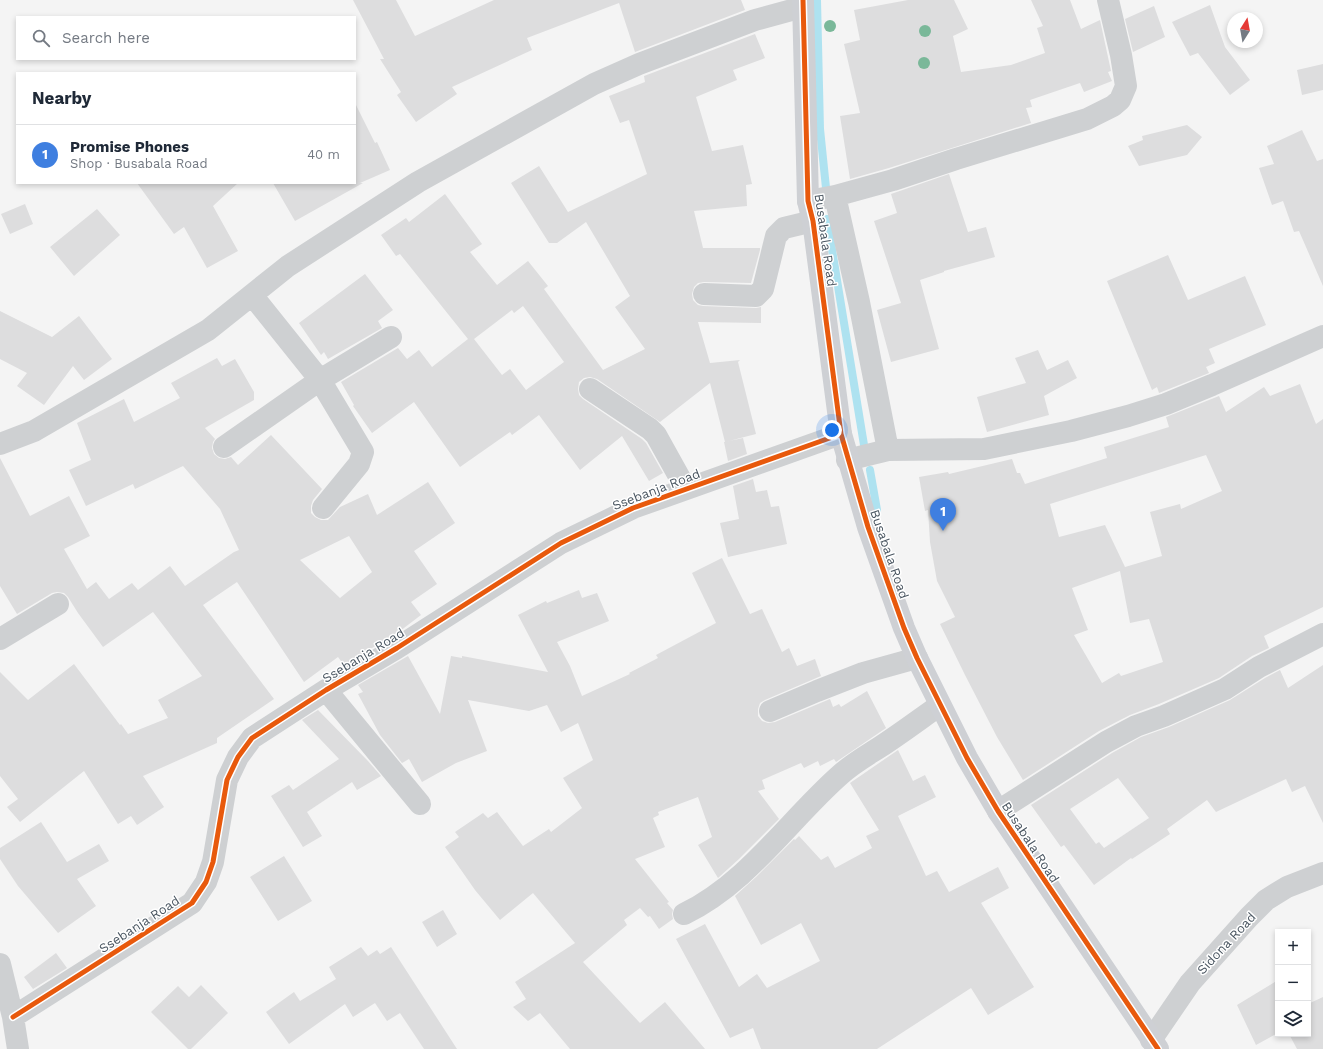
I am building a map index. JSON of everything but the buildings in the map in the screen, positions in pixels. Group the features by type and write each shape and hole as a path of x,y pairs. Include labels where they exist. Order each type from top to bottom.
{"street":[{"path":"704,294 756,296 763,289 776,236 784,228 835,196 893,180 956,158 1087,119 1113,106 1120,100 1126,86 1121,55 1108,0"},
{"path":"0,444 34,431 208,330 288,266 418,182 594,84 639,64 803,3"},
{"name":"Busabala Road","path":"803,3 811,211 841,434 847,460 868,527 904,628 940,706 967,758 998,811 1154,1044"},
{"path":"835,196 859,302 888,450"},
{"path":"252,295 320,380 363,452 359,464 323,508"},
{"path":"847,460 888,450 984,449 1071,431 1166,404 1323,336"},
{"path":"224,447 320,380 391,337"},
{"path":"590,389 650,429 656,435 686,489"},
{"name":"Ssebanja Road","path":"13,1017 192,903 206,882 213,862 226,780 238,757 252,738 326,690 397,648 561,543 633,508 841,434"},
{"path":"0,639 58,604"},
{"path":"998,811 1106,742 1136,726 1164,716 1225,689 1259,667 1323,634"},
{"path":"770,711 863,673 917,658"},
{"path":"326,690 420,804"},
{"path":"684,914 701,906 718,894 759,858 841,773 940,706"},
{"name":"Sidona Road","path":"1154,1044 1190,983 1253,913 1266,900 1287,887 1323,873"},
{"path":"0,964 13,1017 18,1049"}],"waterway":[{"path":"817,0 820,129 826,188"},
{"path":"827,219 864,445"},
{"path":"870,470 877,510"}],"cycle path":[{"path":"803,0 808,201 813,221 841,434 868,527 904,628 917,658 967,758 998,811 1158,1049"},
{"path":"13,1017 192,903 206,882 213,862 227,780 238,757 252,738 326,690 397,648 561,543 633,508 841,434"}],"place":[{"name":"Promise Phones","path":"943,531"}]}
